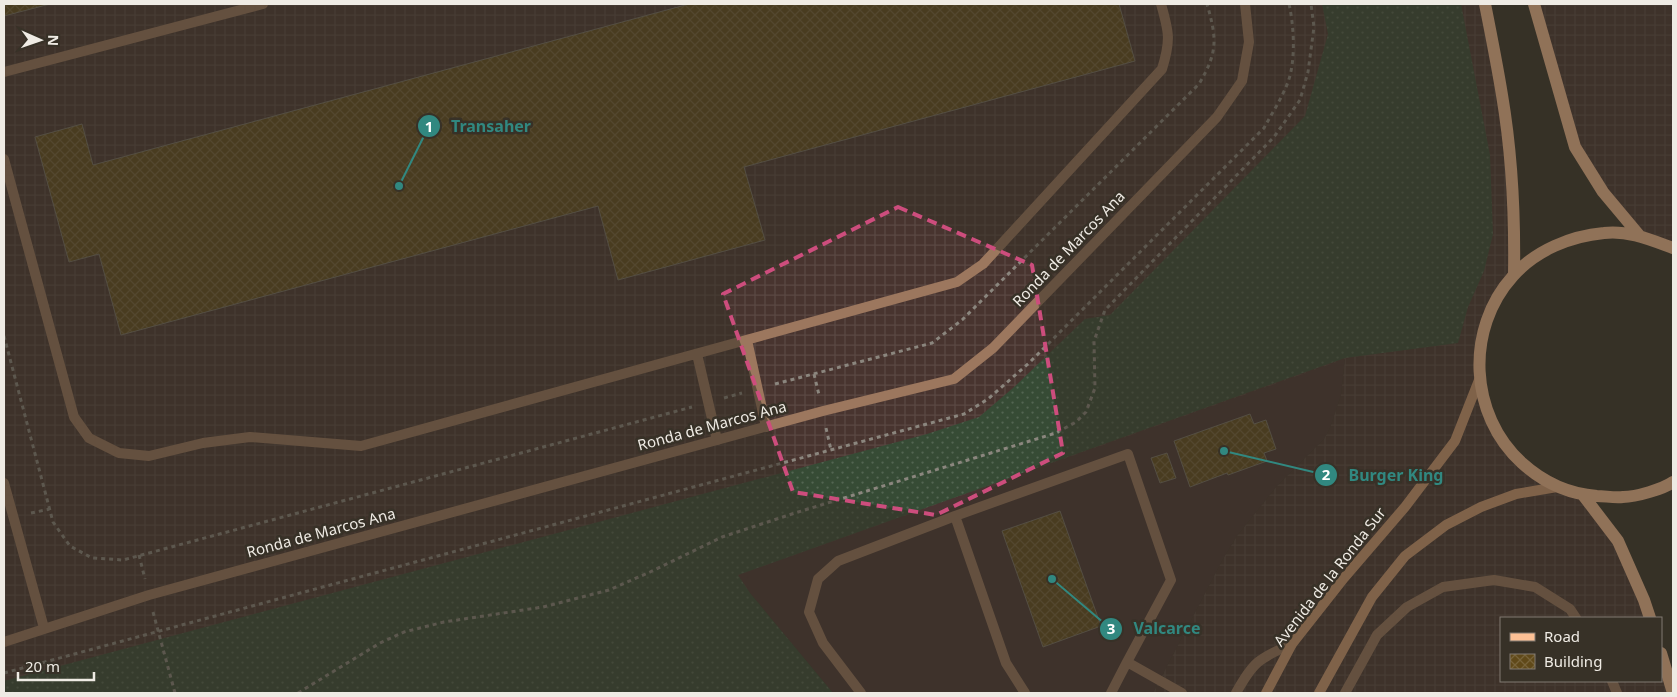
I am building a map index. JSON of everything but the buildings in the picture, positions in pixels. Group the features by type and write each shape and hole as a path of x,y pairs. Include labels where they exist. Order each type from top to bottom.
{"main road":[{"path":"1485,4 1502,96 1511,162 1515,240 1514,275"},
{"path":"1534,4 1575,147 1603,192 1639,235"},
{"path":"1673,248 1639,235 1605,232 1572,239 1541,253 1514,275 1500,292 1490,312 1480,345 1479,380 1488,413 1496,432 1513,454 1533,472 1557,486 1583,495 1625,498 1666,486 1673,482"},
{"name":"Avenida de la Ronda Sur","path":"1266,693 1292,644 1344,578 1405,507 1454,441 1479,380"},
{"path":"1319,693 1372,597 1406,556 1446,525 1481,507 1516,494 1557,486"},
{"path":"1583,495 1618,541 1650,617"},
{"path":"1662,656 1673,693"}],"street":[{"path":"4,72 263,4"},
{"path":"4,159 74,417 90,438 119,453 149,456 203,443 250,437 361,446 957,282 983,264 1162,69 1169,47 1167,26 1161,4"},
{"name":"Ronda de Marcos Ana","path":"4,642 158,593 717,440 954,379 993,348 1217,117 1242,81 1250,42 1245,4"},
{"path":"747,340 766,427"},
{"path":"697,354 717,440"},
{"path":"861,693 823,643 809,612 818,579 838,561 955,516 1128,454 1171,580 1111,693"},
{"path":"4,483 44,628"},
{"path":"955,516 1006,663 1025,693"},
{"path":"1345,693 1377,635 1407,607 1443,587 1494,580 1535,587 1570,609 1575,617"},
{"path":"1236,693 1249,670 1265,656 1292,644"},
{"path":"1127,662 1182,693"}],"path":[{"path":"298,693 380,643 404,632 444,622 543,608 609,590 722,537 1056,433 1076,422 1086,412 1095,388 1094,341 1105,310 1274,137 1300,100 1308,72 1314,27 1311,4"},
{"path":"158,632 175,693"}],"highlighted area":[{"path":"898,207 1032,265 1063,453 936,515 793,492 723,294"}],"shaded area":[{"path":"4,4 1485,4 1502,96 1514,275 1490,312 1479,380 1513,454 1583,495 1618,541 1650,617 1500,617 1500,682 1662,682 1662,656 1673,693 1153,693 1237,536 1277,486 1324,439 1330,428 1341,395 1345,359 738,575 750,593 4,693"},
{"path":"1534,4 1673,4 1673,248 1639,235 1575,147"},
{"path":"1345,358 1341,395 1330,428 1324,439 1277,486 1237,536 1153,693 833,693 737,575"}],"green space":[{"path":"1322,4 1461,4 1490,155 1493,234 1484,271 1468,307 1458,343 1345,358 738,575 750,593 833,693 4,693 4,681 927,434 979,417 1013,388 1085,319 1110,315 1305,116 1328,34"}],"place":[{"name":"Transaher","path":"399,186"},
{"name":"Burger King","path":"1224,451"},
{"name":"Valcarce","path":"1052,579"}]}
